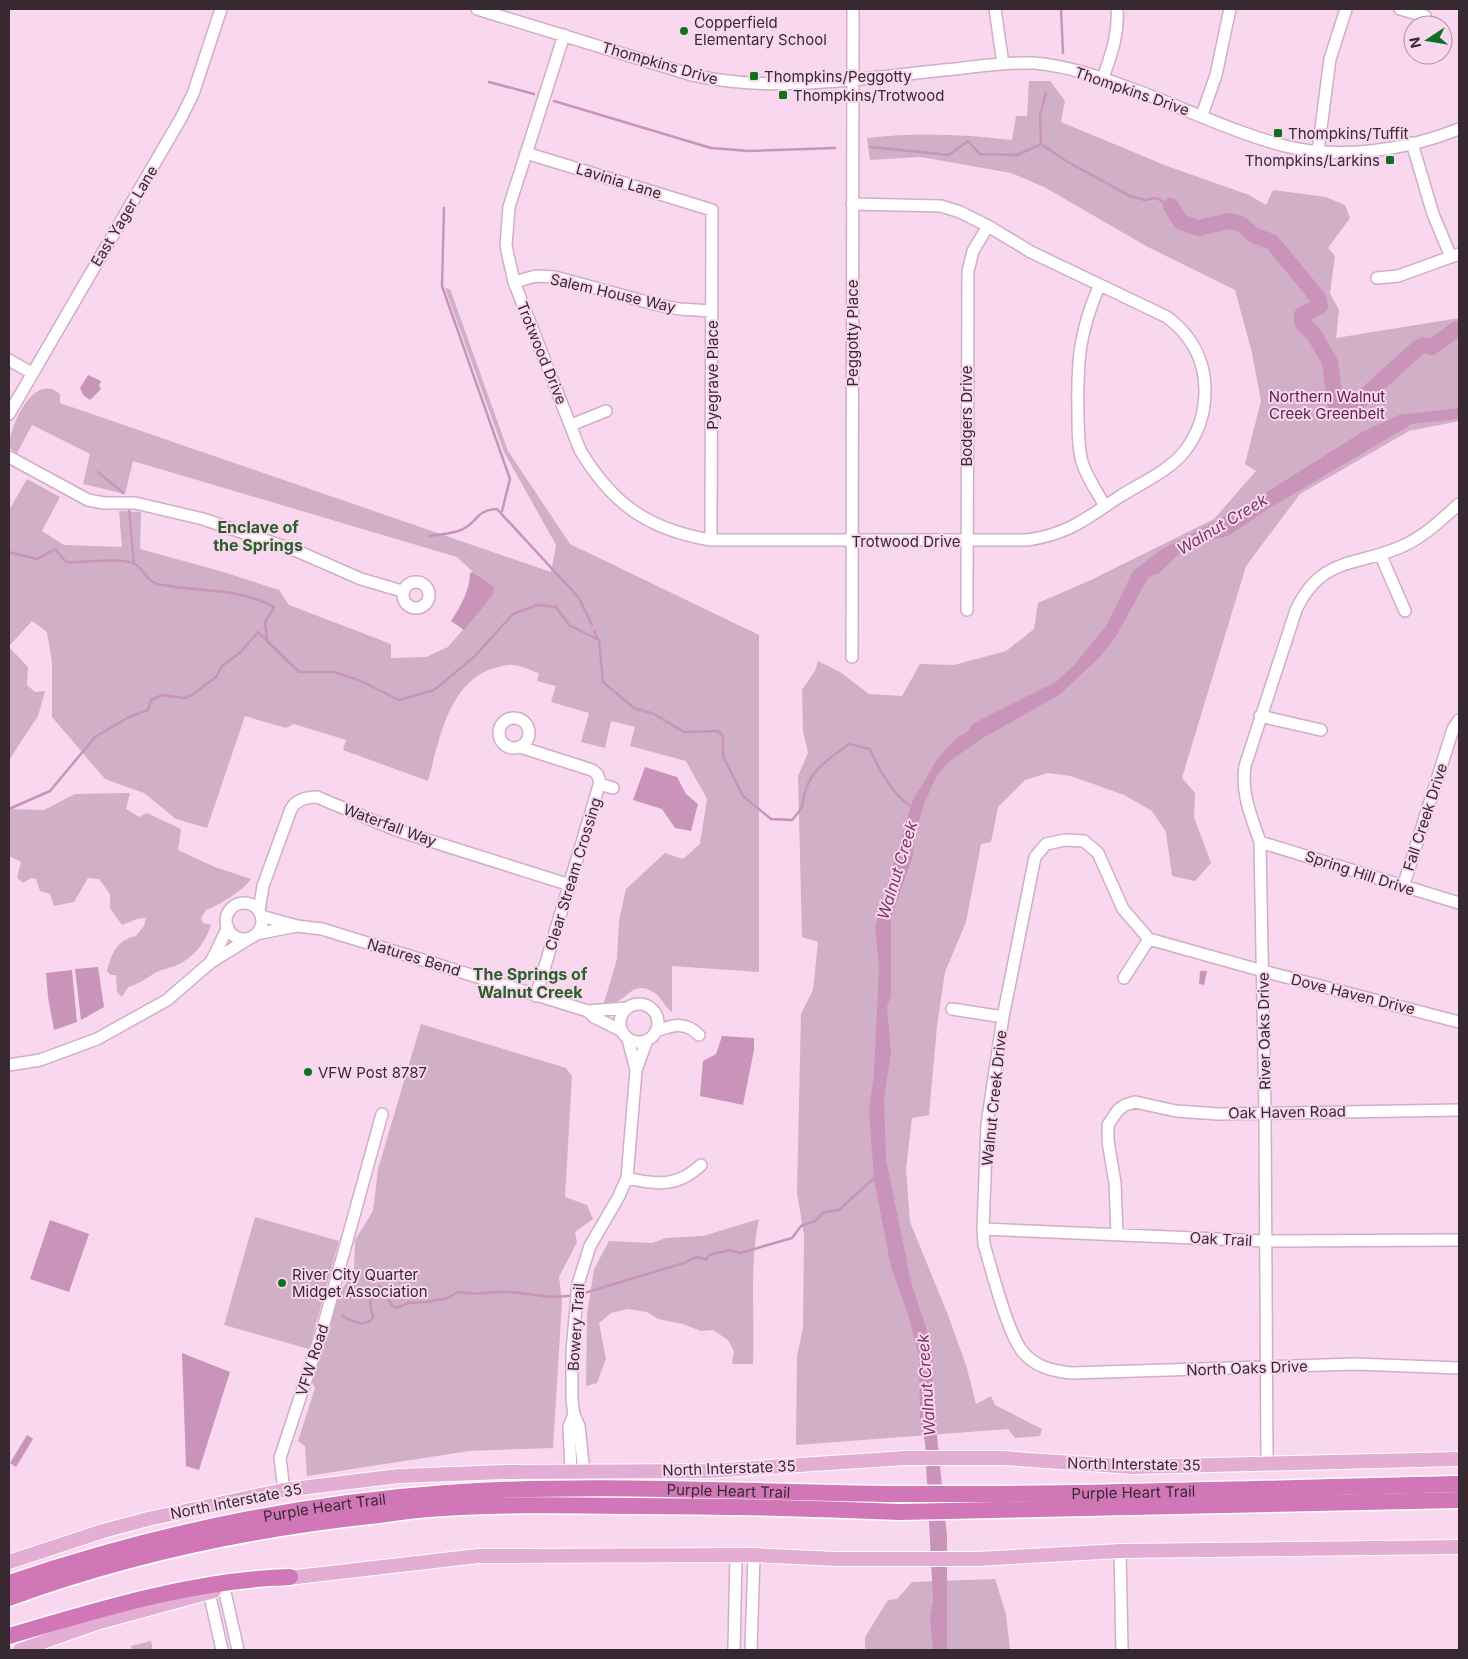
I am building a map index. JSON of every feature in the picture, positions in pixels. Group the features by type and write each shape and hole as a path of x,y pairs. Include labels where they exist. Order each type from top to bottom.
{"highway":[{"name":"Purple Heart Trail","path":"9,1598 61,1580 258,1531 427,1509 577,1506 794,1508 900,1512 976,1502 1459,1484"},
{"name":"Purple Heart Trail","path":"9,1582 140,1541 320,1506 396,1497 539,1488 899,1494 976,1502 1459,1500"},
{"path":"9,1636 150,1596 248,1578 290,1577"}],"main road":[{"name":"North Interstate 35","path":"9,1562 139,1522 284,1490 400,1476 709,1471 905,1458 976,1458 1132,1467 1459,1459"},
{"path":"20,1650 100,1622 224,1588 290,1577 478,1556 754,1555 836,1559 976,1559 1120,1551 1459,1547"}],"street":[{"name":"East Yager Lane","path":"9,414 181,118 193,94 221,9"},
{"name":"Thompkins Drive","path":"477,9 692,75 725,82 772,84 1034,63 1103,78 1285,146 1347,152 1412,143 1459,129"},
{"name":"Peggotty Place","path":"852,657 853,9"},
{"path":"995,9 1003,64"},
{"path":"1103,78 1115,42 1118,23 1117,9"},
{"path":"1202,115 1216,75 1230,9"},
{"path":"1318,150 1330,59 1346,9"},
{"path":"1400,9 1421,15"},
{"name":"Trotwood Drive","path":"564,35 508,214 506,246 514,282 580,450 593,472 624,506 664,528 685,536 711,540 852,542 1027,540 1048,537 1074,526 1169,465 1184,452 1202,417 1206,398 1204,373 1198,355 1185,333 1167,317 1031,252 988,226 941,206 852,204"},
{"path":"1377,278 1398,276 1455,255 1433,214 1412,143"},
{"name":"Lavinia Lane","path":"526,153 712,210"},
{"name":"Pyegrave Place","path":"711,540 712,210"},
{"name":"Bodgers Drive","path":"967,610 968,271 973,252 988,226"},
{"name":"Salem House Way","path":"514,282 536,276 555,277 654,304 679,309 712,311"},
{"path":"1099,286 1086,316 1077,364 1079,442 1082,461 1089,479 1105,506"},
{"path":"9,360 32,373"},
{"path":"570,425 606,411"},
{"path":"9,457 88,500 104,503 135,503 203,519 297,551 361,579 402,591"},
{"name":"River Oaks Drive","path":"1267,1464 1265,1112 1260,842 1242,784 1245,766 1296,610 1304,594 1325,572 1342,564 1381,556 1409,543 1427,531 1459,504"},
{"path":"1381,556 1405,610"},
{"path":"1260,716 1321,730"},
{"name":"Fall Creek Drive","path":"1403,888 1453,729 1459,720"},
{"name":"Clear Stream Crossing","path":"520,747 592,770 599,778 600,784 536,996"},
{"path":"600,784 613,788"},
{"name":"Waterfall Way","path":"260,913 263,886 293,806 299,801 310,797 317,797 396,830 570,885"},
{"name":"Walnut Creek Drive","path":"1036,1364 1022,1352 1013,1333 986,1251 983,1229 988,1124 1003,1017 1035,857 1046,844 1064,840 1084,841 1098,853 1124,909 1149,939"},
{"name":"Spring Hill Drive","path":"1260,842 1403,888 1459,903"},
{"path":"241,904 249,904 260,913 261,926 253,936 236,937 228,927 227,916 230,911 263,886"},
{"name":"Natures Bend","path":"260,913 297,926 322,929 588,1011 626,1008"},
{"name":"Natures Bend","path":"9,1065 40,1060 97,1039 168,1000 211,962 253,936 297,926"},
{"name":"Natures Bend","path":"211,962 228,927"},
{"path":"1124,978 1149,939"},
{"name":"Dove Haven Drive","path":"1149,939 1459,1022"},
{"path":"674,1024 672,1020 640,1003 626,1008 620,1017 625,1035 637,1042 647,1040 656,1031 674,1024 689,1028 699,1035"},
{"path":"952,1009 1003,1017"},
{"path":"653,1010 658,1020 656,1031"},
{"name":"Natures Bend","path":"588,1011 594,1017 625,1035"},
{"name":"Bowery Trail","path":"625,1035 636,1070"},
{"name":"Bowery Trail","path":"578,1472 579,1426 574,1415 572,1352 581,1269 590,1246 618,1198 627,1178 636,1070 647,1040"},
{"name":"Oak Haven Road","path":"1118,1234 1115,1183 1108,1142 1108,1125 1118,1110 1135,1102 1176,1111 1218,1114 1459,1110"},
{"name":"VFW Road","path":"284,1490 280,1458 322,1331 382,1114"},
{"path":"627,1178 653,1183 676,1182 688,1177 701,1165"},
{"name":"Oak Trail","path":"983,1229 1265,1241 1459,1240"},
{"name":"North Oaks Drive","path":"1036,1364 1051,1371 1071,1373 1355,1364 1459,1368"},
{"path":"1120,1551 1122,1650"},
{"path":"734,1650 736,1555"},
{"path":"751,1650 754,1555"},
{"path":"224,1588 238,1650"},
{"path":"209,1592 222,1650"}],"green space":[{"name":"Northern Walnut Creek Greenbelt","path":"1029,81 1050,81 1065,101 1061,122 1167,166 1249,195 1266,205 1273,190 1326,197 1345,205 1350,218 1328,248 1335,256 1330,293 1339,310 1336,338 1459,318 1459,421 1409,431 1300,494 1246,566 1182,778 1195,793 1194,817 1211,863 1195,881 1172,876 1166,832 1152,811 1124,795 1071,776 1048,773 1025,780 998,807 991,842 981,844 966,922 945,972 937,1026 929,1115 912,1118 906,1169 910,1222 948,1315 966,1365 976,1404 991,1396 995,1405 1042,1429 1040,1436 1015,1438 1008,1429 796,1445 797,1356 803,1327 804,1235 797,1193 801,1014 813,990 818,942 802,937 798,776 808,753 803,731 802,690 815,671 818,661 840,672 869,694 902,696 920,664 954,665 1006,651 1034,629 1038,603 1091,580 1214,519 1256,471 1245,464 1261,401 1252,353 1235,290 1148,247 1044,187 1011,173 921,157 870,160 867,138 940,134 1012,140 1016,116 1027,116"},
{"path":"445,288 450,289 508,451 570,544 759,635 759,972 672,966 672,1012 656,994 643,988 633,990 616,1002 604,1003 617,959 619,921 626,889 665,853 683,859 700,844 707,799 686,761 630,746 635,727 611,721 605,748 581,742 589,713 551,702 556,686 537,681 539,673 510,665 490,670 474,679 461,692 451,708 438,744 428,781 343,750 346,740 294,724 286,728 245,716 207,828 176,819 144,793 105,779 52,717 52,662 47,632 32,621 9,646 9,506 11,507 27,479 60,497 42,531 64,545 122,547 119,511 141,512 140,549 220,571 279,590 289,605 391,644 391,658 426,657 448,647 493,595 494,587 473,572 457,557 133,461 125,494 83,484 90,454 32,425 17,453 9,448 13,428 24,405 41,390 50,389 60,394 60,403 551,572 556,545 504,452"},
{"path":"9,647 28,667 27,685 35,692 45,691 38,716 9,760"},
{"path":"130,793 126,809 139,817 147,813 181,829 178,850 215,867 251,879 243,888 230,897 206,910 201,918 203,923 211,925 203,943 189,958 128,987 122,997 117,992 116,975 110,975 107,971 116,948 124,940 136,936 144,926 146,918 137,919 122,925 110,908 110,894 99,879 88,878 74,902 54,906 50,894 40,891 36,879 31,878 23,883 17,878 21,862 9,856 9,809 44,810 75,794"},
{"path":"421,1024 566,1068 572,1076 565,1197 587,1205 593,1219 575,1232 577,1242 559,1277 562,1302 553,1448 469,1451 307,1476 305,1446 298,1441 315,1388 311,1380 338,1295 354,1271 355,1240 373,1211 378,1169"},
{"name":"River City Quarter Midget Association","path":"255,1217 339,1241 309,1349 224,1325"},
{"path":"759,1219 753,1273 753,1364 732,1364 734,1351 728,1340 713,1330 701,1331 683,1324 658,1319 647,1312 628,1309 611,1313 599,1323 606,1359 597,1383 586,1386 587,1315 594,1269 609,1241 652,1243 666,1238 703,1236"},
{"path":"995,1579 1006,1614 1010,1650 865,1650 865,1637 888,1600 897,1599 912,1582"},
{"path":"151,1641 153,1650 132,1650 131,1646"}],"water":[{"path":"88,375 101,381 99,386 101,389 90,400 83,395 80,388"},
{"name":"Walnut Creek","path":"1459,408 1459,419 1412,424 1268,509 1228,536 1197,543 1182,551 1158,574 1152,575 1147,580 1116,636 1099,658 1059,695 981,739 950,761 937,775 924,804 914,839 913,856 891,917 891,996 887,1007 891,1053 884,1098 886,1159 911,1282 932,1346 933,1396 947,1536 947,1650 933,1650 930,1617 933,1600 925,1443 920,1418 919,1357 908,1314 891,1267 874,1179 869,1111 874,1073 879,967 875,927 912,802 937,759 956,738 967,732 974,723 1057,681 1074,665 1106,626 1133,571 1162,549 1245,506 1362,432 1399,415"},
{"path":"473,572 494,587 493,595 464,630 451,621 464,597 470,573"},
{"path":"645,767 677,777 686,794 698,804 691,831 675,828 662,809 633,800"},
{"path":"98,967 104,1007 81,1020 75,969"},
{"path":"72,970 77,1022 54,1030 46,973"},
{"path":"1200,971 1207,971 1204,985 1199,984"},
{"path":"722,1036 754,1038 754,1050 743,1105 700,1096 703,1061 716,1054"},
{"path":"50,1220 89,1234 69,1292 30,1279"},
{"path":"182,1353 230,1372 199,1470 186,1466"},
{"path":"27,1435 33,1439 16,1467 10,1463"}],"waterway":[{"path":"1061,9 1063,53"},
{"path":"489,82 534,94"},
{"path":"1046,93 1040,115 1041,144 1066,161 1130,196 1145,200 1156,198 1171,206"},
{"path":"554,101 711,148 749,151 835,148"},
{"path":"871,147 949,155 968,141 980,154 1017,155 1041,144"},
{"path":"1171,206 1181,222 1198,228 1229,221 1241,224 1254,235 1272,242 1319,299 1320,306 1302,315 1302,322 1315,336 1330,362 1336,409 1347,412 1418,348 1424,345 1432,347 1457,329 1459,331"},
{"path":"444,208 442,286 510,479 502,511"},
{"path":"98,472 123,493"},
{"path":"430,536 461,530 471,524 480,514 497,509 579,598 592,625"},
{"path":"129,510 134,564"},
{"path":"9,552 37,559 55,549 66,562 129,562 138,566 151,581 157,584 246,596 274,607 265,622 267,639"},
{"path":"9,809 50,791 95,737 129,717 148,710 151,700 162,695 185,698 192,695 216,677 222,666 241,652 258,632 299,672 334,672 361,681 399,700 434,690 474,657 513,614 537,605 556,607 569,625 599,640 603,682 634,708 654,714 684,732 718,731 723,736 723,756 743,796 771,819 792,820 801,807 806,789 813,775 830,758 849,744 870,749 892,789 912,807"},
{"path":"594,631 598,639"},
{"path":"581,1294 687,1262 694,1258 706,1260 709,1255 730,1250 740,1253 792,1238 801,1226 815,1221 824,1212 839,1210 875,1177"},
{"path":"342,1316 362,1324 373,1318 371,1296 374,1289 378,1286 383,1288 392,1306 396,1308 409,1303 448,1298 458,1292 471,1294 508,1292 557,1297 574,1295"}],"place":[{"name":"Copperfield Elementary School","path":"684,31"},
{"name":"Thompkins/Peggotty","path":"754,76"},
{"name":"Thompkins/Trotwood","path":"783,95"},
{"name":"Thompkins/Tuffit","path":"1278,133"},
{"name":"Thompkins/Larkins","path":"1390,160"},
{"name":"VFW Post 8787","path":"308,1072"},
{"name":"River City Quarter Midget Association","path":"282,1283"}],"district":[{"name":"Enclave of the Springs","path":"258,536"},
{"name":"The Springs of Walnut Creek","path":"530,983"}]}
